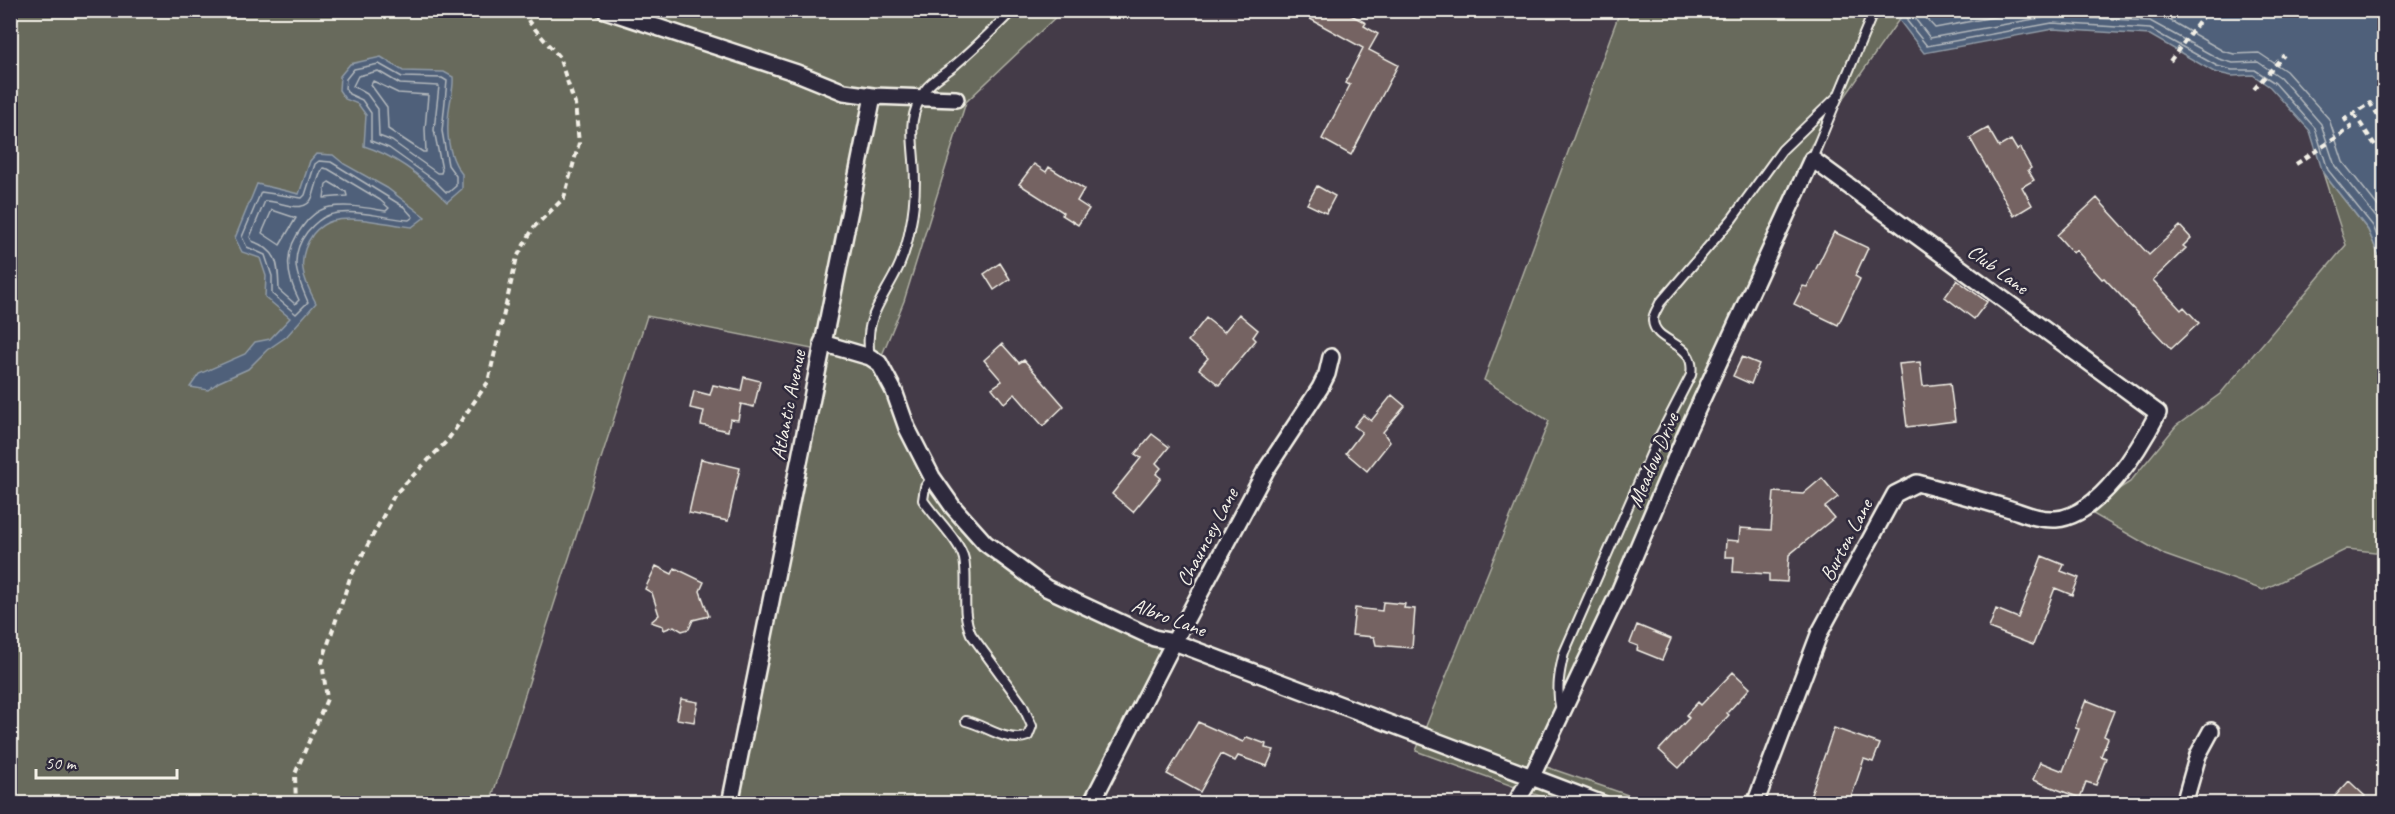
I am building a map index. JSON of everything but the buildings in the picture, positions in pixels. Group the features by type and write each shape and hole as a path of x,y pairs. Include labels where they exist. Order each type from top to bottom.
{"street":[{"path":"605,10 844,92 873,96 956,99"},
{"name":"Atlantic Avenue","path":"730,804 873,96"},
{"name":"Club Lane","path":"1812,159 2158,413"},
{"name":"Meadow Drive","path":"1515,804 1532,776 1620,590 1690,426 1812,159"},
{"path":"822,343 870,357"},
{"name":"Albro Lane","path":"870,357 882,368 894,391 907,428 933,477 953,507 985,543 1046,588 1154,638 1174,642 1603,804"},
{"name":"Chauncey Lane","path":"1091,804 1266,470 1327,374 1331,357"},
{"name":"Burton Lane","path":"1755,804 1820,632 1895,494 1917,483 2010,509 2031,518 2058,519 2086,508 2118,475 2145,438 2158,413"},
{"path":"2184,804 2198,755 2211,730"}],"lane":[{"path":"870,357 867,341 870,322 876,306 895,275 907,244 915,206 914,161 910,129 916,107 926,89 936,78 963,58 1013,10"},
{"path":"1812,159 1874,10"},
{"path":"1562,712 1558,697 1558,676 1564,653 1655,445 1691,375 1693,364 1691,357 1659,332 1653,324 1653,317 1660,303 1732,219 1782,150 1839,95"},
{"path":"933,477 925,487 923,501 964,556 966,571 964,606 970,634 1022,705 1032,726 1028,736 1015,738 997,734 981,725 966,721"}],"path":[{"path":"296,804 295,774 327,699 322,662 350,578 395,494 447,441 488,382 517,257 534,227 564,198 579,143 575,104 559,57 529,22 525,10"},
{"path":"2170,61 2205,14"},
{"path":"2254,89 2284,55"},
{"path":"2296,164 2351,128 2345,119 2370,103 2385,126"},
{"path":"2354,114 2375,145"}],"green space":[{"path":"10,11 1062,11 966,102 904,301 882,355 892,399 910,444 946,512 978,548 1002,565 1167,646 1086,803 737,803 827,352 647,316 490,803 11,803"},
{"path":"1620,11 1905,11 1811,145 1532,762 1651,803 1559,803 1416,751 1549,421 1484,380"},
{"path":"2323,173 2368,230 2384,268 2384,553 2347,549 2263,590 2165,555 2086,510 2130,482 2176,426 2220,394 2346,245"}],"water":[{"path":"1905,10 2384,11 2384,268 2368,230 2323,173 2310,131 2270,87 2253,75 2232,76 2214,72 2150,35 2053,29 1924,53 1899,20"},
{"path":"381,57 403,71 444,72 453,77 448,136 451,152 462,174 462,189 447,202 409,169 376,150 364,146 366,115 358,104 345,99 339,90 340,76 350,64"},
{"path":"316,154 333,155 344,164 387,188 425,217 412,227 351,219 332,221 322,226 307,243 303,260 305,277 316,303 286,337 267,350 248,369 219,382 208,390 190,387 199,374 245,354 255,342 270,339 290,318 265,297 266,276 260,258 242,252 235,238 257,184 299,194 310,161"}]}
